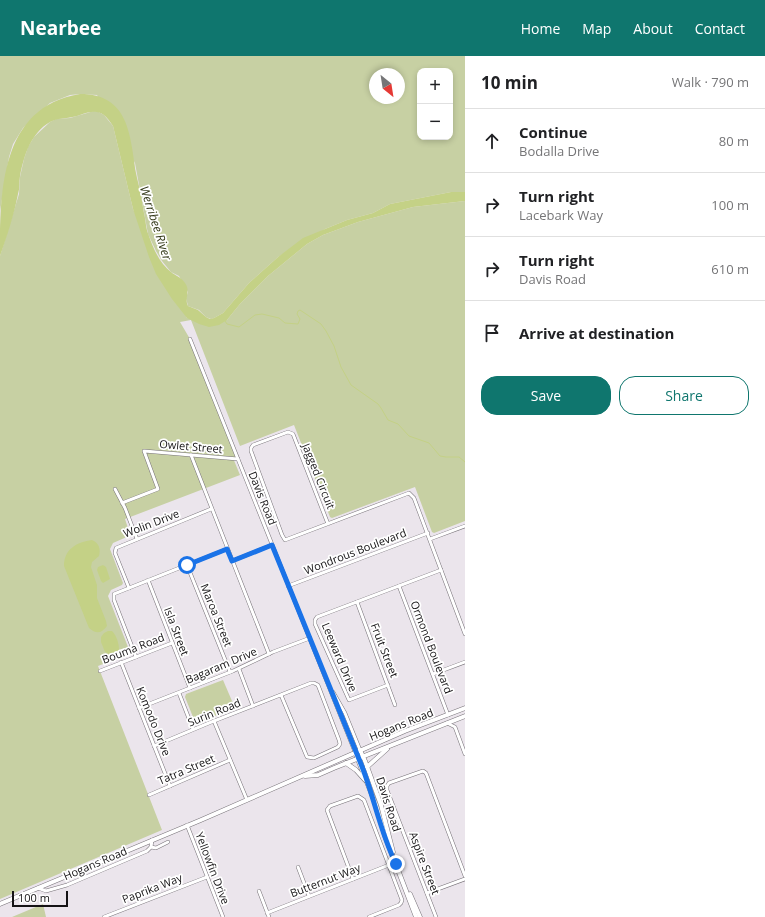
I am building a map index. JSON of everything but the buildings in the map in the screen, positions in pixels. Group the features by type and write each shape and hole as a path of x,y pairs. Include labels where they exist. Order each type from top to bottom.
{"street":[{"name":"Davis Road","path":"190,339 288,586 330,687 345,713 358,751 367,766 384,811 396,864"},
{"name":"Jagged Circuit","path":"328,524 293,434 288,432 253,444 251,451 285,540 328,524 409,493 414,498 428,533 465,634"},
{"name":"Owlet Street","path":"122,503 158,489 144,451 238,458"},
{"path":"191,455 269,654"},
{"path":"115,489 137,539"},
{"name":"Wolin Drive","path":"129,588 115,549 119,546 211,509"},
{"path":"430,539 465,526"},
{"name":"Wondrous Boulevard","path":"288,586 428,533"},
{"path":"232,561 272,545"},
{"path":"136,656 113,598 116,593 227,549"},
{"name":"Maroa Street","path":"187,565 230,672"},
{"name":"Leeward Drive","path":"388,685 349,700 315,624 315,620 317,617 441,570"},
{"name":"Isla Street","path":"148,580 190,688"},
{"name":"Ormond Boulevard","path":"399,586 448,715"},
{"name":"Fruit Street","path":"356,602 395,705"},
{"name":"Bagaram Drive","path":"139,708 179,693 310,638"},
{"name":"Bouma Road","path":"100,671 172,642"},
{"name":"Komodo Drive","path":"121,662 170,786"},
{"path":"432,674 465,662"},
{"path":"238,668 253,706"},
{"name":"Surin Road","path":"154,746 214,721 311,683 317,684 340,740 338,747 314,758 308,757 281,695"},
{"path":"179,693 193,730"},
{"name":"Hogans Road","path":"0,904 247,800 358,751 465,708"},
{"name":"Hogans Road","path":"301,776 318,775 465,716"},
{"path":"455,727 459,718"},
{"path":"214,721 247,800"},
{"path":"447,723 452,724 455,727 465,754"},
{"path":"367,766 390,746"},
{"name":"Davis Road","path":"361,757 367,782 378,811 385,836 416,917"},
{"name":"Tatra Street","path":"149,795 230,760"},
{"path":"346,764 356,770 367,782"},
{"name":"Aspire Street","path":"436,917 386,787 390,783 420,772 424,772 427,775 465,876"},
{"path":"353,879 329,817 328,809 330,806 356,796 362,797 402,902 398,906 369,917"},
{"name":"Yellowfin Drive","path":"187,825 223,917"},
{"path":"150,847 152,840"},
{"name":"Hogans Road","path":"38,888 46,891 67,885 146,852 150,847 156,848 168,842"},
{"name":"Butternut Way","path":"267,913 389,865"},
{"path":"298,867 309,896"},
{"name":"Paprika Way","path":"104,917 207,877"},
{"path":"427,893 465,879"},
{"name":"Davis Road","path":"404,884 420,917"},
{"path":"259,891 268,917"}],"shaded area":[{"path":"0,56 465,56 465,192 451,192 390,204 373,213 347,220 325,229 278,257 249,283 223,313 211,319 206,317 199,310 188,306 186,298 188,292 179,276 171,272 156,251 148,234 135,163 97,95 70,95 50,103 23,128 13,144 9,157 0,211"},
{"path":"80,94 96,96 109,101 118,109 124,119 129,131 132,145 147,229 157,256 167,269 182,279 187,286 188,306 198,310 210,319 223,313 249,283 278,257 303,238 347,220 373,213 390,204 451,192 465,192 465,201 413,207 358,222 323,235 307,244 268,276 240,304 227,320 219,325 209,327 187,318 172,299 156,274 133,209 113,126 103,114 91,112 53,120 43,127 33,138 24,160 20,176 19,192 0,256 1,206 4,180 10,156 20,134 34,116 54,102"},
{"path":"94,111 104,115 113,126 133,209 187,318 227,320 240,304 268,276 307,244 323,235 358,222 413,207 465,201 465,521 434,533 432,532 415,487 332,518 330,517 294,425 240,446 191,320 180,322 190,339 238,459 233,458 240,475 125,519 130,534 129,536 113,543 110,549 123,583 122,585 111,590 108,596 130,652 129,654 98,666 162,830 0,899 0,256 19,194 20,177 24,159 28,147 34,137 50,122 56,119 70,118"},
{"path":"92,540 100,549 99,556 92,562 91,567 97,585 97,598 107,626 101,632 96,632 89,628 64,566 66,555 72,547"},
{"path":"103,565 106,567 110,579 103,583 97,570 98,567"},
{"path":"108,631 112,631 115,635 119,648 119,650 109,654 105,652 101,642 101,637"},
{"path":"223,680 235,708 197,723 195,722 185,697 186,694"},
{"path":"43,904 46,917 12,917"}],"waterway":[{"path":"225,321 227,324 239,327 255,315 262,314 279,318 285,323 298,324 300,319 297,314 300,310 321,324 334,346 341,367 351,385 378,404 388,420 398,424 409,436 429,443 440,456 459,457 465,462"}],"route":[{"path":"187,565 227,549 232,561 272,545 361,765 396,864"}],"water label":[{"name":"Werribee River","path":"156,223"}]}
